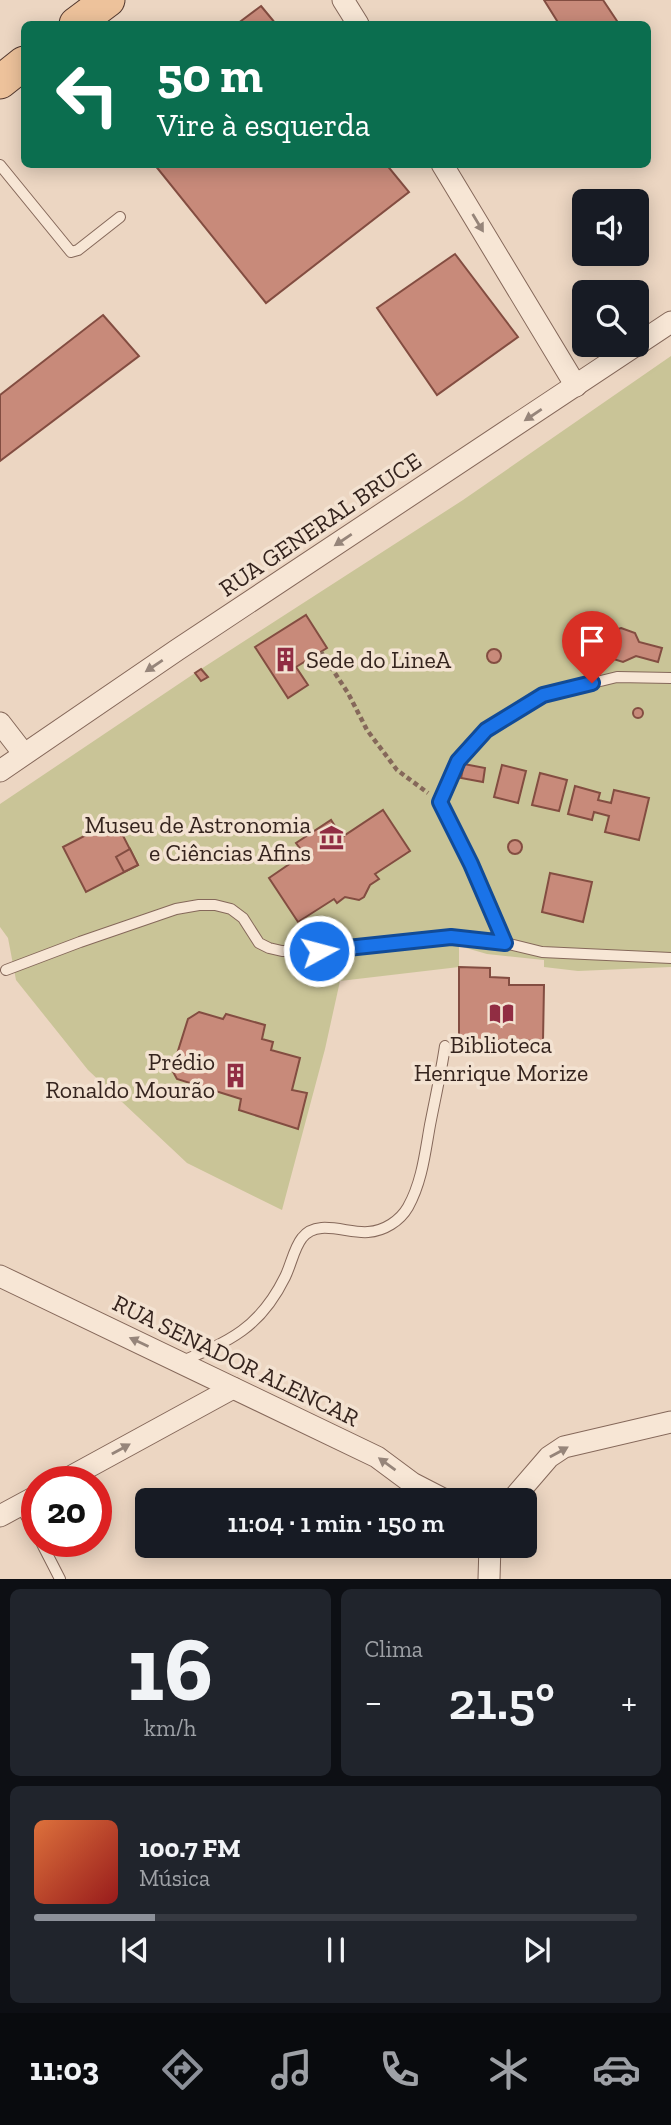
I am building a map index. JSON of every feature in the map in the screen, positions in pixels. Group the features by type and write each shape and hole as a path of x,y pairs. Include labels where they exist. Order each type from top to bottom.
{"main road":[{"path":"80,21 108,0"},
{"path":"0,82 21,65"}],"street":[{"path":"343,0 356,21"},
{"path":"444,168 576,386"},
{"name":"RUA GENERAL BRUCE","path":"0,771 671,323"},
{"path":"0,723 24,754"},
{"name":"RUA SENADOR ALENCAR","path":"0,1276 377,1457 422,1488"},
{"path":"90,1466 233,1388"},
{"path":"522,1488 549,1457 564,1447 671,1422"},
{"path":"0,1516 21,1504"},
{"path":"489,1579 490,1558"}],"lane":[{"path":"0,165 72,252 120,217"},
{"path":"505,943 471,864 440,802 458,761 486,730 543,695 617,677 671,678"},
{"path":"6,970 176,909 199,905 231,909 243,918 259,943 269,948 319,951 451,937 505,943 542,952 671,958"},
{"path":"180,1362 227,1342 252,1324 285,1278 302,1237 313,1229 368,1232 390,1226 407,1209 421,1174 445,1046"},
{"path":"49,1557 60,1579"}],"path":[{"path":"321,652 348,693 366,730 397,770 440,802"}],"shaded area":[{"path":"671,356 671,967 578,971 544,967 544,960 487,954 459,946 459,967 340,981 325,1049 282,1210 187,1163 88,1070 16,980 8,938 0,927 0,804 201,669 463,500"}],"building":[{"path":"544,0 603,0 617,21 557,21"},
{"path":"261,6 274,21 241,21"},
{"path":"157,168 389,168 409,192 266,303"},
{"path":"455,254 518,337 437,395 377,308"},
{"path":"103,315 139,356 0,461 0,395"},
{"name":"Sede do LineA","path":"306,615 327,648 296,667 308,685 288,698 255,647"},
{"path":"621,628 635,633 639,642 662,648 658,662 636,656 623,662 610,658 605,646 606,637"},
{"path":"491,649 497,649 501,656 497,663 491,663 487,659 487,653"},
{"path":"201,669 208,677 201,681 195,673"},
{"path":"638,708 642,709 642,717 638,718 634,717 633,713 634,709"},
{"path":"464,764 485,768 483,782 461,778"},
{"path":"502,765 526,771 518,803 494,797"},
{"path":"540,773 567,780 559,811 532,805"},
{"path":"575,786 600,793 598,800 611,803 614,790 649,798 639,840 605,832 609,816 594,812 592,820 568,814"},
{"path":"383,810 410,851 375,874 379,879 370,885 364,897 359,900 345,897 337,903 334,899 298,922 269,878 304,854 296,843 331,820 342,837"},
{"path":"115,820 138,865 86,892 63,847"},
{"path":"515,840 520,842 520,852 515,854 510,852 508,847 510,842"},
{"path":"130,849 138,865 124,872 116,857"},
{"path":"550,873 592,882 583,922 542,912"},
{"name":"Biblioteca Henrique Morize","path":"459,967 490,968 490,977 509,978 509,985 544,985 543,1041 459,1040"},
{"name":"Prédio Ronaldo Mourão","path":"199,1012 223,1019 226,1014 265,1025 262,1039 273,1042 271,1050 300,1058 292,1090 307,1093 298,1129 239,1110 241,1099 177,1079 172,1070 188,1019"}],"place":[{"name":"Sede do LineA","path":"286,659"},
{"name":"Museu de Astronomia e Ciências Afins","path":"331,838"},
{"name":"Biblioteca Henrique Morize","path":"501,1013"},
{"name":"Prédio Ronaldo Mourão","path":"235,1075"}],"route":[{"path":"319,951 451,937 505,943 471,864 440,802 458,761 486,730 543,695 592,683"}]}
